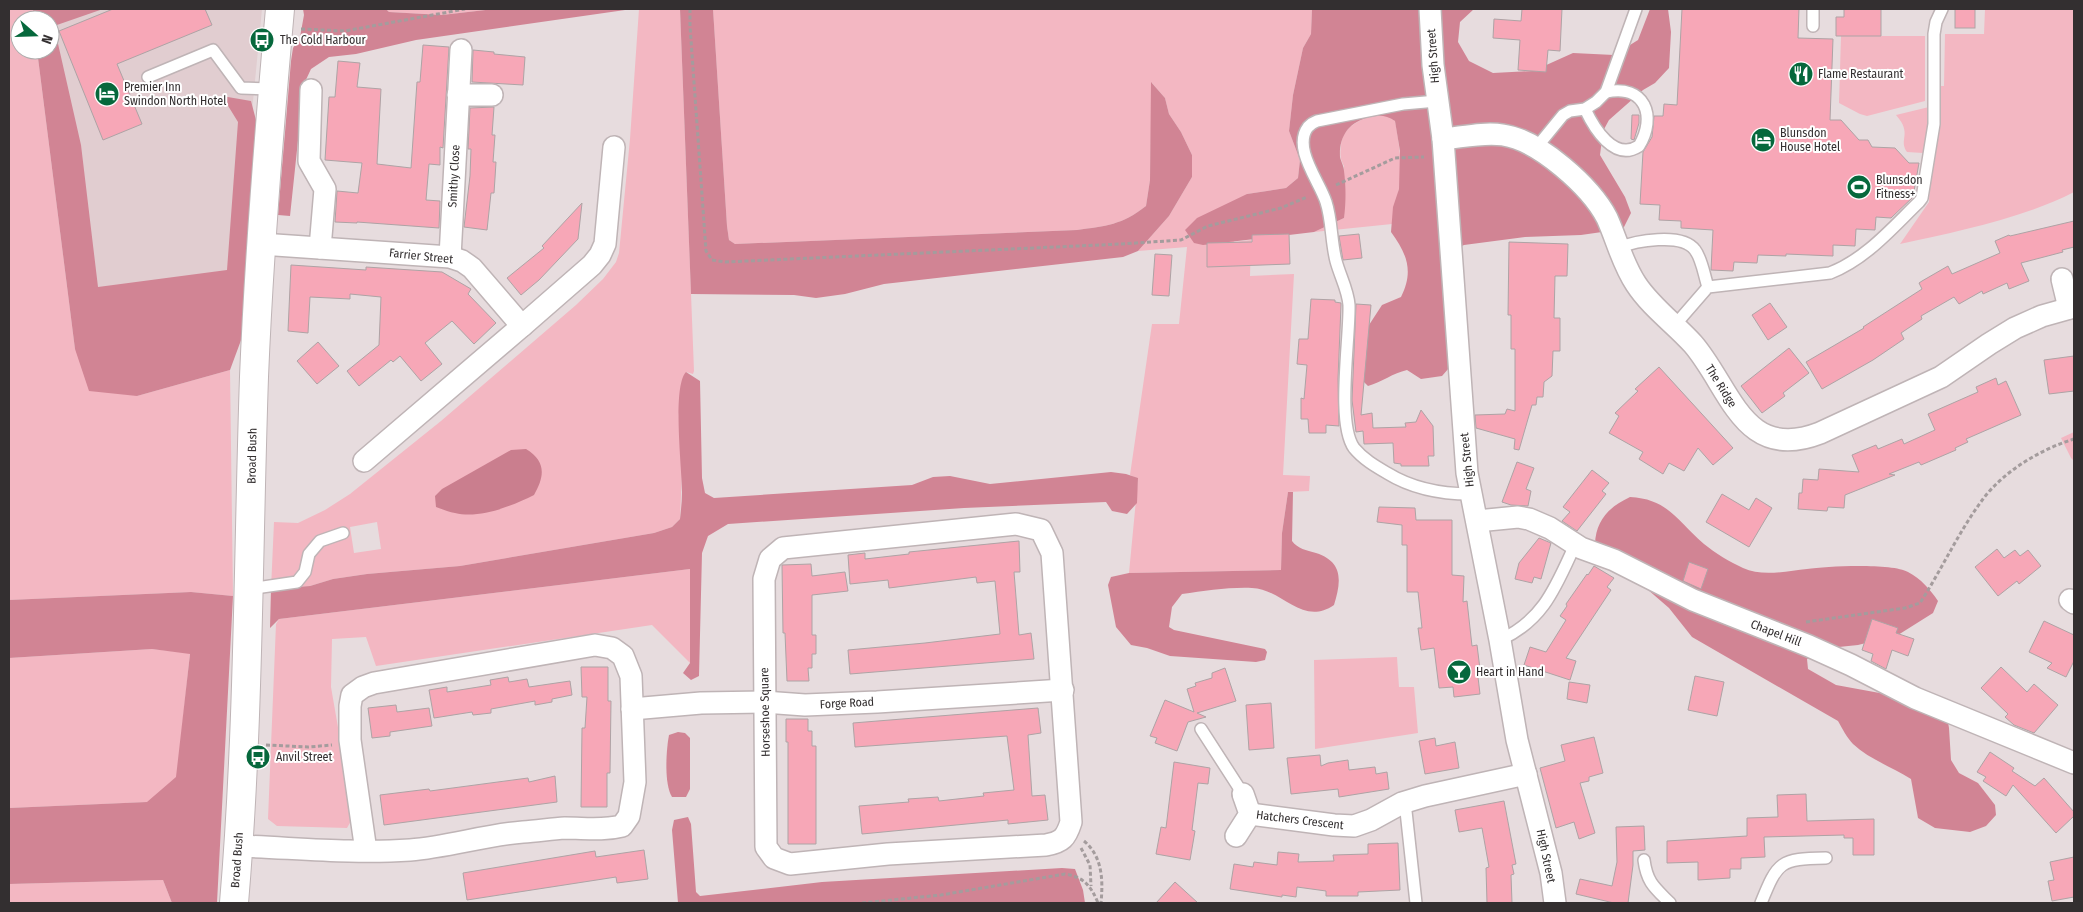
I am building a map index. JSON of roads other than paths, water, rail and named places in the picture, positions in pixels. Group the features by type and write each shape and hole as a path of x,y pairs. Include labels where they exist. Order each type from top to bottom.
{"main road":[{"name":"Broad Bush","path":"234,903 239,846 249,589 254,377 261,244 279,18"}],"street":[{"name":"High Street","path":"1430,9 1437,102 1444,148 1467,473 1500,640 1517,740 1551,872 1555,903"},
{"name":"Smithy Close","path":"450,257 461,50"},
{"path":"311,90 309,161 325,189 320,248"},
{"path":"458,95 492,95"},
{"name":"The Ridge","path":"1444,148 1498,134 1514,137 1536,148 1563,168 1590,193 1607,218 1622,261 1639,289 1675,325 1704,358 1738,414 1746,422 1768,436 1792,440 1820,433 1941,377 1988,344 2015,328 2042,316 2072,308 2062,279"},
{"path":"364,461 592,265 600,255 605,244 614,147"},
{"name":"Farrier Street","path":"261,244 450,257 462,261 472,268 522,326"},
{"name":"Chapel Hill","path":"1477,521 1530,519 1550,528 1575,545 1614,560 1693,600 1833,656 1915,698 2074,763"},
{"name":"Horseshoe Square","path":"1016,524 1041,530 1052,553 1063,690 1071,822 1068,832 1059,843 888,854 790,864 774,858 766,846 764,579 770,559 783,548 1016,524"},
{"path":"239,846 366,851 413,850 520,832 566,828 599,830 622,826 629,816 635,782 631,676 623,656 612,648 595,645 374,683 363,687 352,695 350,706 351,743 366,851"},
{"name":"Forge Road","path":"632,709 701,703 764,702 805,705 1063,690"},
{"name":"Hatchers Crescent","path":"1250,814 1334,826 1354,826 1371,820 1405,802 1526,774"},
{"name":"Hatchers Crescent","path":"1243,794 1250,814"},
{"name":"Hatchers Crescent","path":"1236,836 1250,814"}],"lane":[{"path":"1536,148 1563,115 1570,111 1585,109 1606,92 1636,9"},
{"path":"1813,9 1813,26"},
{"path":"1675,325 1699,299 1708,286 1837,271 1867,252 1919,202 1922,198 1928,153 1932,141 1934,34 1936,22 1942,9"},
{"path":"148,77 213,50 241,88 272,89"},
{"path":"1585,109 1596,128 1608,142 1619,149 1627,150 1639,146 1645,135 1648,114 1646,106 1642,100 1630,93 1613,90 1606,92"},
{"path":"1437,102 1403,104 1332,116 1317,121 1308,128 1304,137 1304,152 1326,201 1336,261 1349,304 1346,406 1347,429 1354,447 1378,468 1418,488 1445,493 1470,494"},
{"path":"1618,248 1645,240 1684,243 1696,251 1708,286"},
{"path":"249,589 297,582 305,572 309,554 320,541 344,533"},
{"path":"1500,640 1518,631 1543,608 1575,545"},
{"name":"Hatchers Crescent","path":"1201,729 1243,794"},
{"path":"1405,802 1416,903"},
{"path":"1761,903 1776,870 1783,864 1802,858 1826,858"},
{"path":"1644,860 1649,881 1670,903"}],"place":[{"name":"The Cold Harbour","path":"262,40"},
{"name":"Flame Restaurant","path":"1801,74"},
{"name":"Premier Inn Swindon North Hotel","path":"107,94"},
{"name":"Blunsdon House Hotel","path":"1763,140"},
{"name":"Blunsdon Fitness+","path":"1859,187"},
{"name":"Heart in Hand","path":"1459,672"},
{"name":"Anvil Street","path":"258,757"}]}
